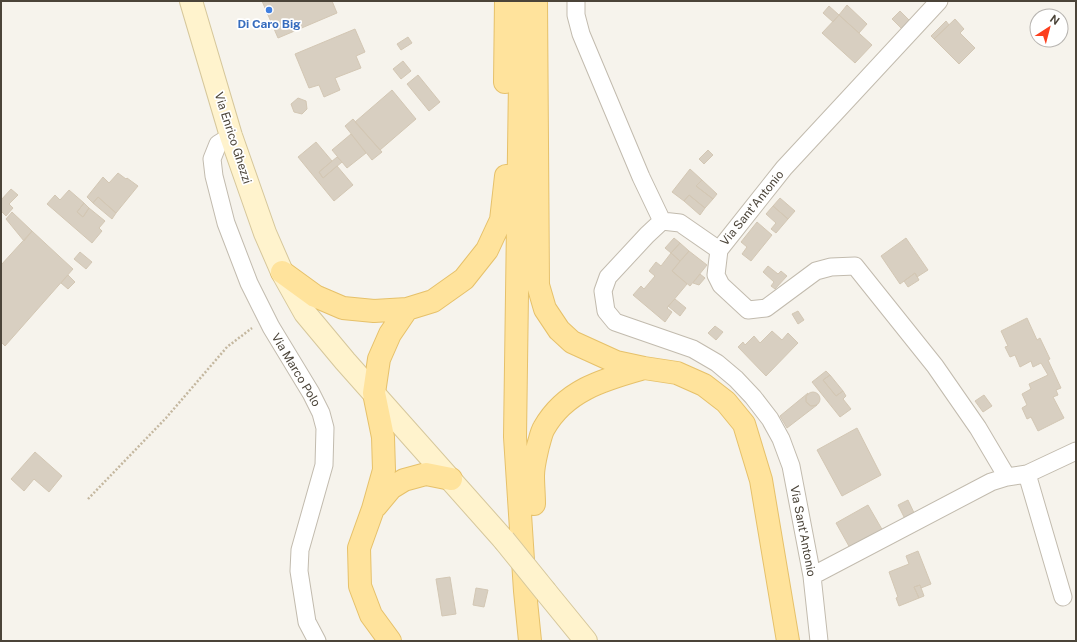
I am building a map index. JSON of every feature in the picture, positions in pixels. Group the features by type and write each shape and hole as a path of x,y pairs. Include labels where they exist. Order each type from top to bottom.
{"main road":[{"path":"282,272 315,296 343,308 374,312 408,309 433,301 464,279 488,250 501,220 506,185 506,1"},
{"path":"522,1 515,437 530,641"},
{"path":"536,1 538,285 545,309 559,330 572,342 616,362 677,373 704,385 726,402 744,424 761,480 788,641"},
{"path":"390,641 371,615 360,586 359,548 373,509 384,470 383,437 374,393 379,359 390,334 408,309"},
{"path":"543,641 533,475 536,454 544,429 557,410 576,394 595,384 644,368"},
{"path":"373,509 391,488 404,480 426,474 451,479"}],"street":[{"name":"Via Enrico Ghezzi","path":"191,1 231,136 265,233 282,272 305,313 346,362 504,540 586,641"},
{"path":"576,1 576,15 581,34 641,177 662,221"},
{"name":"Via Sant'Antonio","path":"819,641 812,576 791,466 780,439 770,420 753,397 736,378 717,363 693,349 615,322 606,311 603,291 608,277 662,221 680,223 719,250 784,168 939,1"},
{"name":"Via Marco Polo","path":"231,136 218,144 212,159 214,176 226,223 249,283 265,318 311,393 321,413 325,428 324,465 300,550 299,571 307,622 317,641"},
{"path":"719,250 716,275 721,285 748,310 766,308 816,271 831,267 854,266 935,366 978,428 1007,477"},
{"path":"812,576 991,482 1007,477 1027,474 1076,451"},
{"path":"1027,474 1063,597"}],"path":[{"path":"88,499 108,480 166,418 227,347 265,318"}],"building":[{"path":"262,1 332,1 337,13 278,38"},
{"path":"847,5 867,24 859,33 839,15"},
{"path":"829,6 839,15 833,22 823,13"},
{"path":"900,11 911,22 903,30 892,19"},
{"path":"839,15 872,45 855,63 822,33"},
{"path":"955,19 964,29 960,33 975,48 959,64 934,39"},
{"path":"946,21 949,25 934,39 931,36"},
{"path":"355,29 365,52 356,56 361,68 335,78 340,90 324,97 319,85 309,88 295,54"},
{"path":"408,37 412,43 401,50 397,44"},
{"path":"403,61 411,71 401,79 393,69"},
{"path":"418,75 440,102 429,111 407,84"},
{"path":"392,90 416,119 380,150 355,122"},
{"path":"298,98 306,101 307,109 302,114 294,112 291,104"},
{"path":"353,119 382,152 372,160 345,126"},
{"path":"351,134 366,153 347,168 332,150"},
{"path":"316,142 332,161 319,172 323,178 337,166 353,185 334,201 298,157"},
{"path":"708,150 713,155 704,164 699,159"},
{"path":"337,157 342,162 323,178 319,172"},
{"path":"690,169 702,180 696,186 713,199 705,208 689,195 684,201 672,192"},
{"path":"118,173 138,186 116,213 98,197 93,203 87,197 103,177 109,183"},
{"path":"702,180 717,194 713,199 696,186"},
{"path":"11,189 18,195 9,204 13,208 6,216 1,211 1,200"},
{"path":"69,190 84,203 77,212 83,217 89,208 105,221 99,228 102,231 92,243 47,204 55,195 60,200"},
{"path":"689,195 705,208 700,215 684,201"},
{"path":"98,197 116,213 112,219 93,203"},
{"path":"780,198 795,211 788,219 773,206"},
{"path":"84,203 89,208 83,217 77,212"},
{"path":"773,206 788,219 776,233 771,229 776,223 766,214"},
{"path":"12,212 32,231 24,241 6,219"},
{"path":"757,222 772,235 751,261 742,254 747,247 741,242"},
{"path":"32,231 73,269 5,346 1,342 1,265"},
{"path":"674,238 680,243 671,253 665,248"},
{"path":"906,238 928,270 917,277 915,273 900,284 881,256"},
{"path":"680,243 689,251 680,261 671,253"},
{"path":"689,251 707,265 690,286 672,271"},
{"path":"80,252 92,262 86,269 74,259"},
{"path":"671,253 680,261 672,271 687,284 667,308 672,312 665,322 633,295 641,286 644,289 655,276 649,271 656,262 661,266"},
{"path":"768,266 778,274 781,271 787,276 775,289 771,286 774,282 763,272"},
{"path":"915,273 919,280 908,287 904,281"},
{"path":"700,274 705,278 699,285 693,283"},
{"path":"68,275 75,282 68,289 61,283"},
{"path":"675,299 686,308 680,316 668,306"},
{"path":"798,311 804,320 798,324 792,314"},
{"path":"1027,318 1037,340 1040,338 1061,388 1056,390 1058,395 1053,397 1064,418 1038,431 1031,417 1027,419 1022,408 1027,405 1022,394 1031,389 1029,384 1048,375 1041,363 1033,367 1031,361 1020,367 1015,355 1010,357 1005,347 1008,346 1001,331"},
{"path":"715,326 723,332 716,340 708,333"},
{"path":"772,331 782,340 788,333 798,343 766,376 738,347 743,342 745,345 754,336 760,343"},
{"path":"826,371 830,375 823,380 836,396 843,391 846,396 843,399 851,409 840,417 812,382"},
{"path":"830,375 843,391 836,396 823,380"},
{"path":"810,392 816,392 820,396 820,402 816,406 810,406 806,402 806,396"},
{"path":"808,393 806,396 806,402 811,406 817,405 787,428 780,416"},
{"path":"984,395 992,406 983,412 975,401"},
{"path":"857,428 881,475 842,496 817,450"},
{"path":"35,452 62,476 49,492 34,479 24,491 11,479"},
{"path":"908,500 916,517 906,521 898,505"},
{"path":"868,505 883,531 850,548 836,523"},
{"path":"918,551 931,584 921,588 920,585 914,587 919,598 899,606 896,598 898,597 889,572 909,564 906,556"},
{"path":"450,577 456,614 442,616 436,579"},
{"path":"920,585 924,596 919,598 914,587"},
{"path":"476,588 488,590 484,607 473,605"}],"place":[{"name":"Di Caro Big","path":"269,10"}]}
